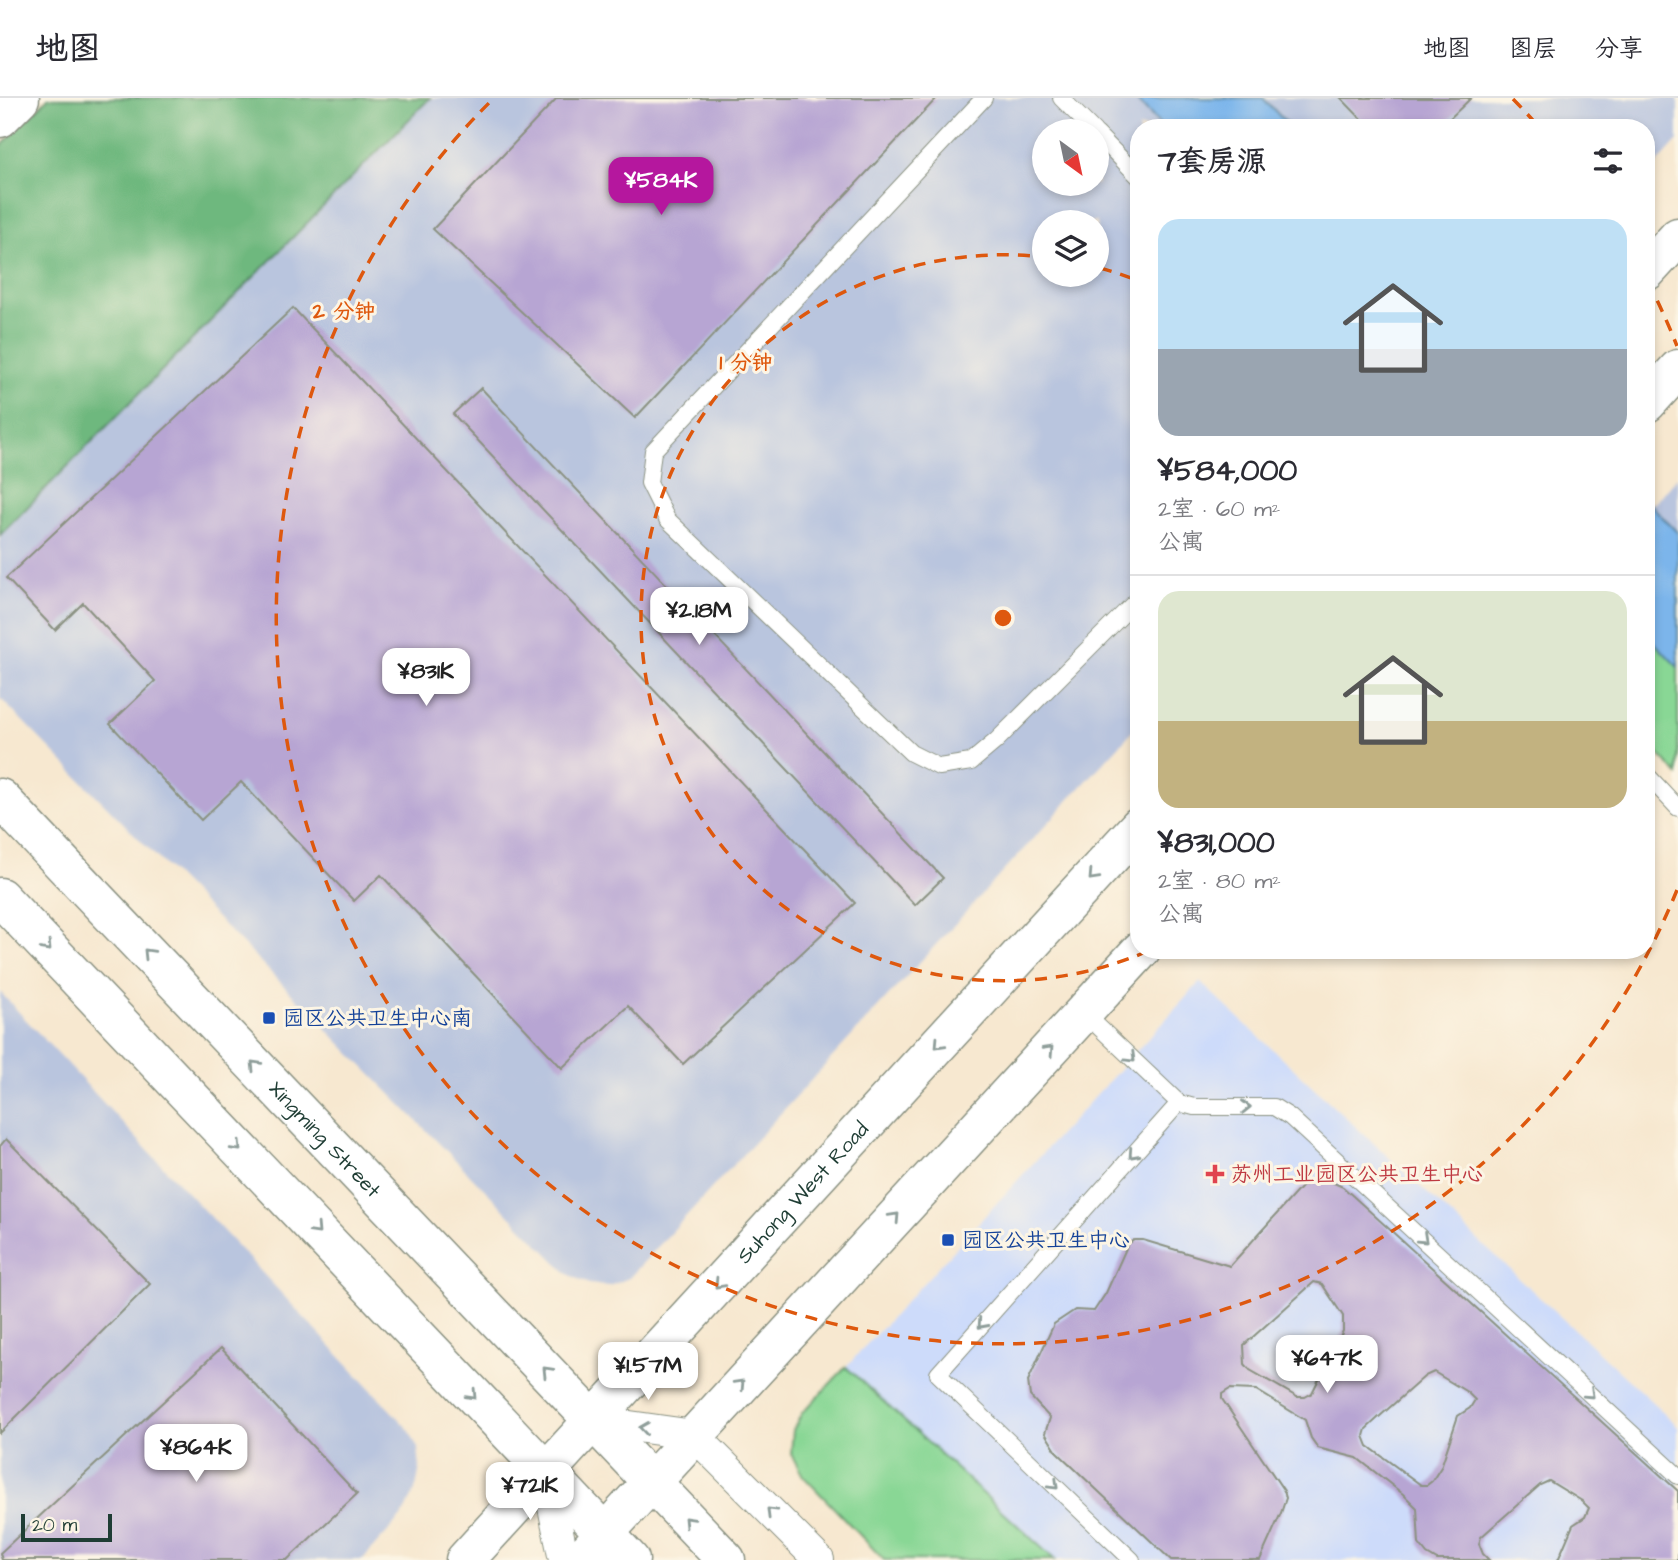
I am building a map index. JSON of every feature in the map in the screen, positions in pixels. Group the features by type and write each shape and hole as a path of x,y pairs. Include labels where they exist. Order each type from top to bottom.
{"main road":[{"path":"0,118 20,98"},
{"path":"1655,262 1678,237"},
{"path":"1655,393 1678,369"},
{"name":"Xingming Street","path":"0,798 726,1560"},
{"name":"Suhong West Road","path":"465,1560 1130,836"},
{"path":"0,897 546,1473 605,1551 651,1481 1133,959"}],"street":[{"path":"594,1421 694,1434 819,1560"},
{"path":"546,1473 564,1560"}],"lane":[{"path":"984,98 653,451 649,484 667,519 911,753 939,767 971,762 996,741 1130,607"},
{"path":"1061,98 1082,119"},
{"path":"1110,147 1130,168"},
{"path":"1655,783 1678,807"},
{"path":"1084,1013 1179,1103 1194,1107 1274,1107 1290,1116 1678,1476"},
{"path":"1132,1560 938,1374 1179,1103"}],"shaded area":[{"path":"431,98 1135,98 1155,119 1130,119 1130,734 629,1278 609,1286 589,1284 568,1274 0,698 0,535"},
{"path":"1263,98 1678,98 1678,141 1655,166 1655,119 1283,119"},
{"path":"1678,477 1678,572 1655,527 1655,502"},
{"name":"苏州工业园区公共卫生中心","path":"1200,982 1678,1426 1678,1560 1055,1560 846,1367"},
{"path":"0,992 409,1430 418,1448 420,1468 415,1491 402,1516 362,1560 0,1560"}],"green space":[{"path":"48,98 430,98 0,535 0,147"},
{"path":"1655,643 1678,667 1678,775 1655,751"},
{"path":"846,1367 1055,1560 884,1560 803,1476 791,1454 793,1430 802,1413"}],"water":[{"path":"1135,98 1263,98 1283,119 1155,119"},
{"path":"1655,509 1678,533 1678,667 1655,643"}],"building":[{"path":"557,98 937,98 635,418 433,229"},
{"path":"1341,98 1471,98 1449,119 1361,119"},
{"path":"293,308 855,903 683,1064 628,1006 562,1068 381,875 354,901 241,782 201,820 110,724 155,681 83,603 55,630 6,578"},
{"path":"481,388 943,878 915,905 453,414"},
{"path":"6,1139 150,1284 0,1433 0,1146"},
{"path":"1325,1179 1343,1187 1678,1491 1678,1560 1558,1560 1573,1525 1585,1517 1589,1508 1549,1481 1540,1485 1481,1537 1479,1544 1489,1560 1437,1560 1427,1554 1419,1544 1417,1508 1403,1494 1357,1458 1318,1448 1311,1438 1305,1420 1256,1390 1230,1389 1222,1394 1222,1399 1284,1491 1286,1498 1260,1560 1171,1560 1057,1452 1045,1433 1050,1418 1030,1396 1028,1381 1054,1324 1075,1310 1094,1311 1106,1293 1128,1244 1134,1240 1143,1240 1230,1266 1301,1187 1313,1180","holes":["1314,1282 1322,1284 1343,1316 1343,1331 1312,1393 1297,1397 1250,1370 1245,1364 1244,1345","1434,1372 1475,1400 1470,1408 1458,1416 1441,1467 1432,1481 1421,1485 1368,1446 1364,1436 1366,1429 1379,1417 1425,1376"]},
{"path":"221,1348 357,1494 287,1560 2,1560 0,1553"}],"place":[{"name":"园区公共卫生中心南","path":"269,1018"},
{"name":"苏州工业园区公共卫生中心","path":"1215,1174"},
{"name":"园区公共卫生中心","path":"948,1240"}]}
